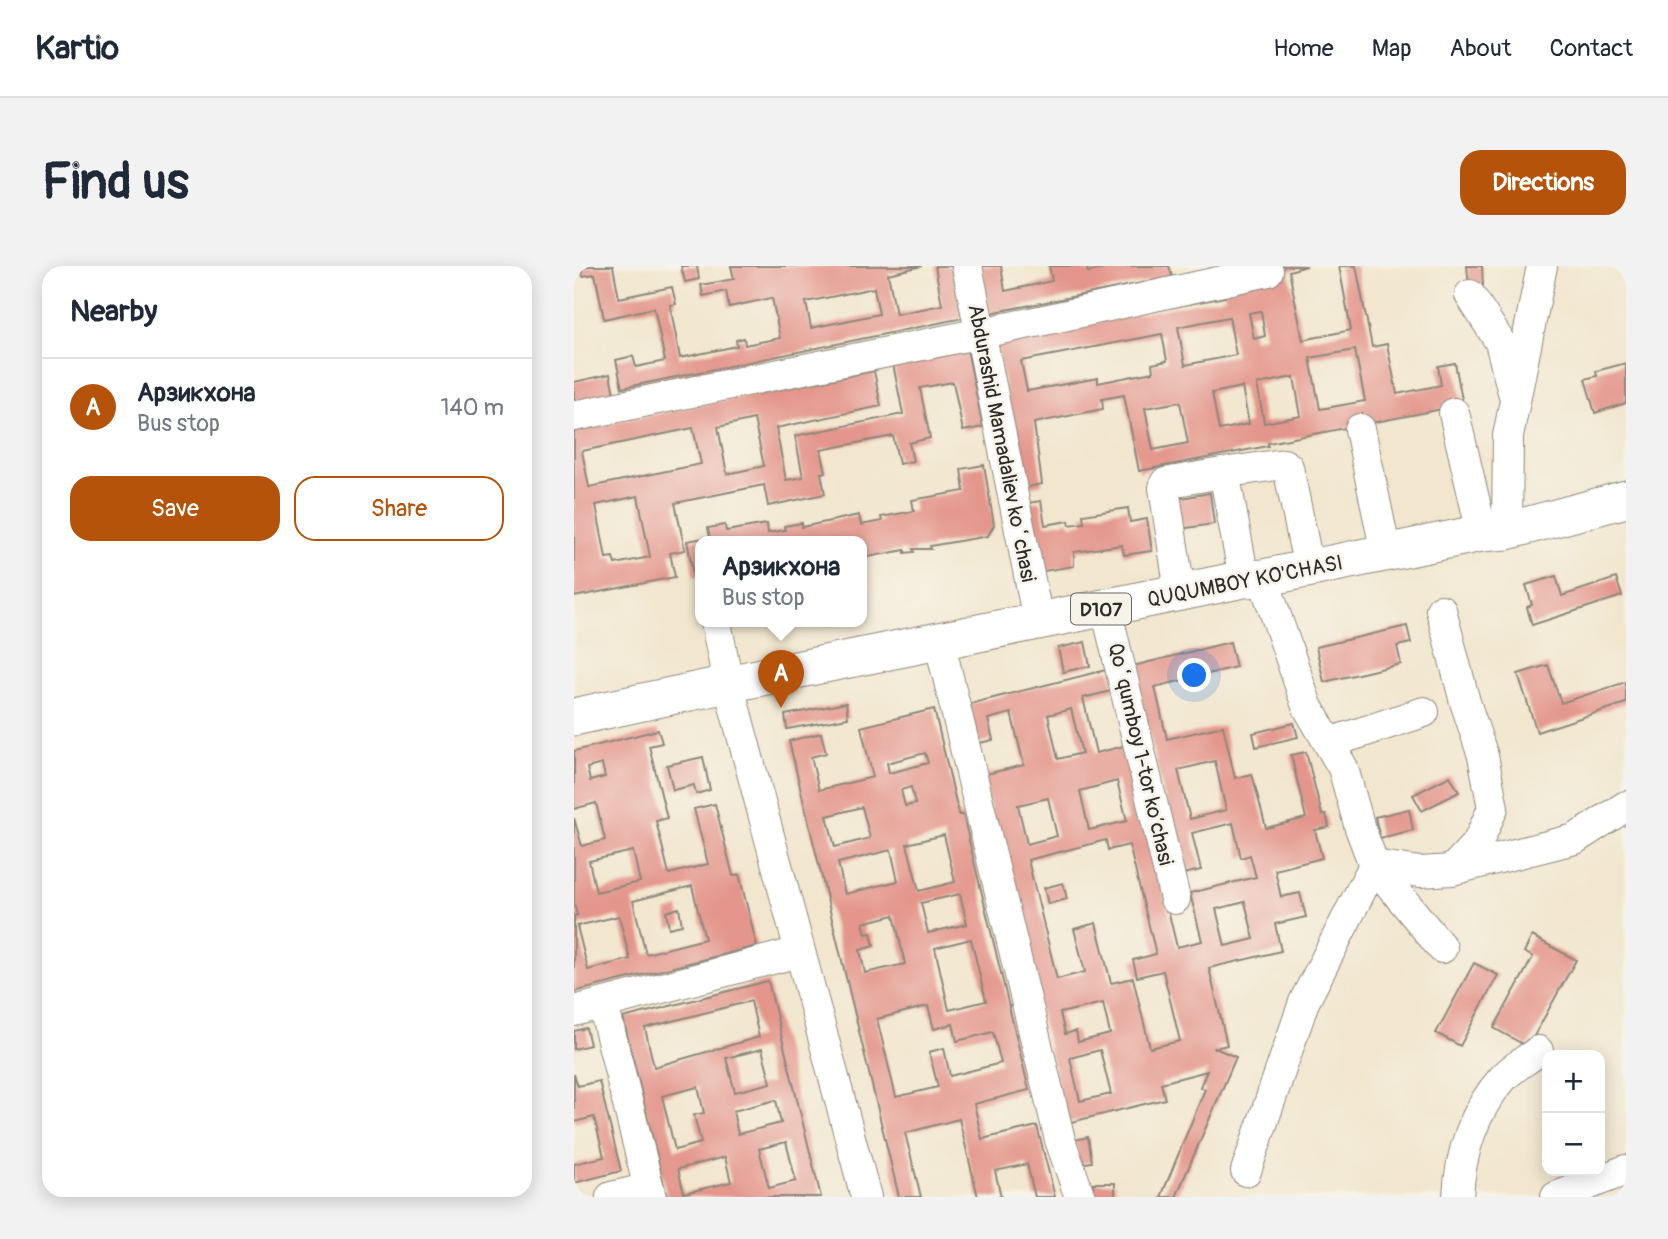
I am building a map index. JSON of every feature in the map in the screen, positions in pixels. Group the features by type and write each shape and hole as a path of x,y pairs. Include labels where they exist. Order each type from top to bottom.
{"main road":[{"name":"QUQUMBOY KO'CHASI","path":"574,717 1038,620 1495,532 1626,499"}],"street":[{"name":"Abdurashid Mamadaliev koʻchasi","path":"967,266 1038,620"},
{"path":"1495,532 1508,436 1542,266"},
{"path":"574,416 1268,271"},
{"path":"1470,295 1500,342 1515,399"},
{"path":"1454,413 1495,532"},
{"path":"1360,429 1386,553"},
{"path":"1180,592 1165,483 1284,464 1288,467 1309,569"},
{"path":"1222,473 1254,579 1307,706 1343,768 1374,865 1442,948"},
{"name":"Qoʻqumboy 1-tor koʼchasi","path":"1107,608 1175,899"},
{"path":"1441,610 1465,702 1483,756 1493,808 1478,842 1452,870"},
{"path":"717,627 728,683 866,1197"},
{"path":"939,640 1060,1140 1080,1197"},
{"path":"1329,743 1424,712"},
{"path":"1374,865 1420,872 1452,870 1575,839 1626,806"},
{"path":"1246,1171 1304,1002 1374,865"},
{"path":"574,1011 799,952"},
{"path":"603,1004 650,1192 611,1197"},
{"path":"1458,1197 1467,1144 1479,1109 1505,1076 1538,1051"},
{"path":"1556,1197 1626,1170"}],"building":[{"path":"581,266 613,266 619,298 672,287 676,304 670,305 680,358 737,346 736,340 744,338 745,345 780,338 772,298 729,307 726,291 703,296 701,285 734,279 731,266 922,266 888,274 896,314 942,305 935,266 952,266 963,318 622,388 616,360 633,356 636,367 665,361 654,308 604,319 595,274 583,276","holes":["874,288 879,314 811,328 806,302"]},
{"path":"681,266 697,266 699,279 685,282"},
{"path":"981,266 1001,266 1005,291 1052,281 1049,266 1086,266 1088,272 1118,266 1169,266 1172,277 990,313"},
{"path":"1273,266 1307,266 1289,271 1303,340 1351,330 1339,266 1356,266 1372,347 1387,344 1397,394 1441,385 1438,366 1455,363 1463,405 1139,471 1124,395 1102,399 1103,409 1034,423 1042,484 1024,488 996,342 1225,297 1224,291","holes":["1261,311 1265,336 1254,339 1249,313","1229,317 1236,355 1185,365 1178,327","1162,334 1167,361 1152,364 1153,372 1098,383 1098,378 1027,391 1021,361","1355,350 1365,401 1320,409 1310,358","1294,377 1301,416 1264,423 1257,384","1242,387 1249,424 1219,430 1212,393","1180,402 1188,443 1153,450 1145,408"]},
{"path":"1467,266 1482,266 1483,286 1469,287"},
{"path":"967,349 983,427 963,431 953,382 920,388 930,438 909,443 913,461 899,464 893,436 821,450 826,472 821,473 825,494 768,506 764,485 675,503 685,550 670,553 675,577 574,597 574,430 874,371 881,406 776,428 786,480 803,477 795,436 903,414 893,364","holes":["754,419 764,466 727,474 718,427","693,428 701,464 589,487 582,451","638,496 650,557 615,564 613,557 606,558 596,505"]},
{"path":"1626,363 1626,403 1595,413 1585,379 1597,376 1596,371"},
{"path":"610,374 614,394 574,402 574,382"},
{"path":"984,465 994,525 988,536 930,546 931,549 913,549 914,552 905,553 905,550 867,557 867,536 710,536 708,528 725,525 726,531 767,524 768,533 785,530 784,526 802,523 802,527 859,515 861,525 882,521 881,517 914,511 912,500 964,491 961,469"},
{"path":"1210,493 1214,524 1173,530 1176,499"},
{"path":"1041,501 1045,525 1069,521 1070,525 1084,523 1083,515 1128,508 1130,522 1147,519 1152,551 1124,555 1122,545 1074,552 1074,566 1037,572 1027,503"},
{"path":"695,540 694,577 687,541"},
{"path":"1556,576 1562,596 1616,578 1622,596 1532,625 1527,607 1532,605 1526,585"},
{"path":"1407,626 1411,643 1397,646 1401,664 1324,682 1316,647"},
{"path":"1085,642 1090,666 1063,672 1058,648"},
{"path":"1230,642 1236,667 1155,687 1167,739 1223,726 1235,778 1252,774 1266,828 1306,818 1291,755 1306,752 1322,815 1326,814 1329,827 1315,830 1322,858 1275,870 1281,897 1300,893 1306,917 1275,924 1281,951 1209,968 1227,1045 1215,1048 1236,1057 1176,1197 1161,1197 1205,1089 1200,1087 1207,1071 1161,1083 1165,1099 1067,1123 982,775 1024,765 1011,713 988,719 993,740 975,744 965,705 1110,669 1115,690 1083,698 1096,753 1128,745 1177,947 1202,941 1190,893 1256,877 1250,855 1241,858 1233,823 1192,833 1201,870 1183,874 1133,666","holes":["1071,709 1082,753 1058,759 1048,715","1215,761 1226,810 1190,819 1178,770","1117,781 1127,821 1089,830 1080,791","1048,798 1057,836 1027,844 1018,805","1106,840 1108,850 1129,845 1156,954 1133,960 1137,977 1163,971 1180,1041 1150,1048 1133,978 1111,983 1096,923 1074,929 1085,972 1057,979 1028,860","1245,902 1254,939 1225,946 1216,909","1103,1003 1110,1034 1078,1042 1076,1031 1065,1034 1060,1013","1100,1050 1111,1094 1080,1101 1070,1058"]},
{"path":"1548,665 1561,703 1626,682 1626,703 1537,732 1518,674"},
{"path":"846,703 848,718 787,729 785,715"},
{"path":"934,709 959,815 963,815 1029,1090 974,1104 982,1139 1037,1126 1055,1197 1035,1197 1027,1164 995,1171 1001,1197 978,1197 959,1119 905,1133 921,1197 899,1197 789,741 821,733 826,753 811,757 819,790 873,777 861,727","holes":["925,753 928,763 889,773 887,763","911,787 915,804 905,806 901,790","862,807 870,838 835,847 827,816","944,835 955,882 919,891 907,844","891,850 898,881 845,894 838,863","960,894 967,924 928,933 921,903","894,915 905,964 865,973 860,950 874,946 871,933 866,934 863,923","971,939 986,1001 949,1010 935,948","928,1006 934,1029 953,1024 957,1041 993,1032 1001,1063 950,1076 944,1048 929,1052 938,1087 896,1097 877,1019"]},
{"path":"1294,723 1298,737 1256,747 1253,733"},
{"path":"658,730 662,743 649,746 667,818 656,821 669,874 708,864 694,809 715,804 733,876 739,874 757,946 574,992 574,916 577,915 574,903 574,818 582,846 605,840 596,803 574,809 574,751","holes":["602,764 605,777 590,781 587,768","633,851 640,882 596,892 589,861","692,886 705,939 646,954 633,901","619,916 630,959 588,970 577,926"]},
{"path":"703,757 710,790 696,794 694,785 673,790 667,765"},
{"path":"1450,776 1459,792 1422,811 1413,795"},
{"path":"1409,809 1413,830 1380,838 1375,817"},
{"path":"1063,883 1067,899 1048,904 1044,888"},
{"path":"679,908 682,925 669,928 666,912"},
{"path":"1532,936 1576,960 1528,1047 1494,1028 1533,957 1524,952"},
{"path":"1474,963 1498,975 1460,1046 1436,1033"},
{"path":"768,981 821,1197 667,1197 623,1018","holes":["751,1001 759,1037 654,1067 645,1028","762,1049 771,1083 735,1092 726,1058","698,1087 704,1113 694,1115 701,1143 675,1150 662,1096","776,1100 781,1123 738,1134 733,1111","786,1142 796,1181 769,1188 759,1149","725,1157 731,1182 684,1193 678,1169"]},
{"path":"586,1028 590,1045 574,1049 574,1031"},
{"path":"574,1074 578,1086 599,1081 621,1171 574,1183 574,1164 604,1157 594,1117 574,1122"},
{"path":"1088,1137 1092,1162 1079,1164 1075,1140"},
{"path":"1093,1183 1115,1183 1115,1197 1093,1197"}],"place":[{"name":"Арзикхона","path":"781,708"}]}
